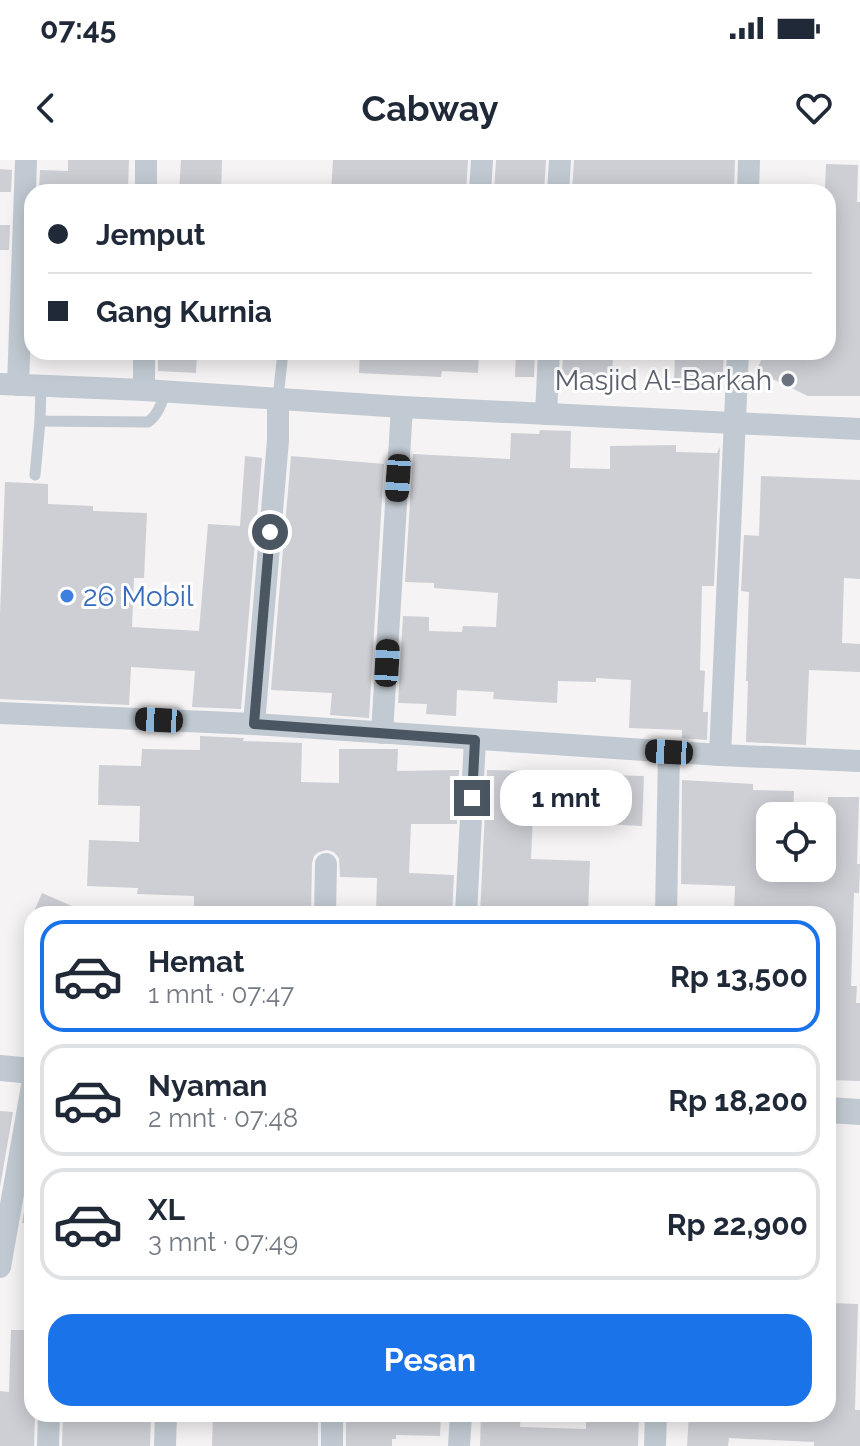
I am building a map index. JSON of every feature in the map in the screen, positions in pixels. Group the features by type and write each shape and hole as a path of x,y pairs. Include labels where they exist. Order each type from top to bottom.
{"street":[{"path":"146,160 146,184"},
{"path":"480,184 482,160"},
{"path":"558,184 560,160"},
{"path":"748,184 749,160"},
{"path":"24,184 26,161"},
{"path":"24,187 9,385 860,429"},
{"path":"146,360 155,391"},
{"path":"546,414 549,360"},
{"path":"720,755 738,360"},
{"path":"254,720 278,440 278,398"},
{"path":"383,729 402,407"},
{"path":"0,713 254,720 383,729 475,740 860,761"},
{"path":"466,906 475,740"},
{"path":"666,906 669,752"},
{"path":"325,906 326,864"},
{"path":"0,1068 24,1070"},
{"path":"836,1110 860,1112"},
{"path":"0,1267 24,1131"},
{"path":"48,1446 49,1422"},
{"path":"165,1446 166,1422"},
{"path":"332,1422 332,1446"},
{"path":"459,1446 460,1422"},
{"path":"655,1446 656,1422"}],"lane":[{"path":"278,398 282,360"},
{"path":"35,475 41,386"},
{"path":"40,421 148,422 160,407 155,391"}],"building":[{"path":"68,160 129,160 128,184 39,184 40,170 68,171"},
{"path":"181,160 222,160 221,184 180,184"},
{"path":"333,160 468,160 466,184 332,184"},
{"path":"496,160 546,160 544,184 494,184"},
{"path":"574,160 735,160 734,184 572,184"},
{"path":"826,164 858,165 860,396 808,396 756,371 761,360 836,360 836,184 825,184"},
{"path":"0,169 12,170 11,192 0,192"},
{"path":"0,225 10,225 9,250 0,250"},
{"path":"158,360 197,360 196,373 158,371"},
{"path":"360,360 479,360 478,373 442,371 441,377 359,373"},
{"path":"516,360 535,360 534,377 515,377"},
{"path":"563,360 613,360 612,388 581,387 581,375 562,375"},
{"path":"675,360 724,360 722,389 674,388"},
{"path":"540,430 571,431 570,468 610,469 610,446 676,445 676,452 717,453 720,447 714,586 702,586 700,670 705,671 703,712 708,712 707,740 682,738 682,730 629,728 631,680 596,678 596,682 558,681 557,703 493,699 494,692 457,690 456,716 426,714 427,704 398,703 403,616 429,617 429,631 462,632 463,626 496,627 498,593 434,588 434,583 405,582 413,454 510,459 511,433 539,434"},
{"name":"26 Mobil","path":"245,456 262,458 241,709 192,707 195,671 131,667 129,705 0,699 5,482 48,484 48,504 93,506 93,511 147,513 144,578 134,578 132,627 199,631 208,524 240,526"},
{"path":"291,456 384,464 369,718 330,715 332,693 271,690"},
{"path":"761,476 860,480 860,579 844,578 842,643 860,644 860,672 809,670 806,745 746,742 749,592 741,591 744,535 759,536"},
{"path":"200,736 302,743 301,782 339,783 339,749 398,749 397,771 459,770 457,824 411,824 409,873 454,875 452,906 376,906 377,878 340,877 339,858 327,850 314,856 312,863 311,906 194,906 194,896 137,894 138,888 87,886 89,840 139,842 140,806 98,805 99,765 141,766 142,749 200,750"},
{"path":"487,770 535,771 531,859 590,861 588,906 480,906"},
{"path":"607,775 644,776 642,826 605,824"},
{"path":"682,780 753,784 753,790 794,791 794,802 756,802 756,882 836,882 836,802 828,802 828,797 859,797 859,893 854,893 851,986 857,986 856,1003 860,1003 860,1081 836,1080 836,906 734,906 735,886 681,884"},
{"path":"42,893 72,906 36,906"},
{"path":"0,1111 13,1112 0,1187"},
{"path":"836,1303 858,1304 855,1410 860,1410 860,1446 814,1446 814,1442 729,1438 728,1446 687,1446 688,1422 836,1422"},
{"path":"11,1330 24,1330 24,1422 35,1422 34,1446 0,1446 0,1391 9,1392"},
{"path":"63,1422 151,1422 150,1446 62,1446"},
{"path":"213,1422 318,1422 318,1446 212,1446"},
{"path":"346,1422 441,1422 440,1436 396,1435 392,1446 346,1446"},
{"path":"481,1422 520,1422 520,1427 586,1429 586,1422 639,1422 638,1446 480,1446"}],"place":[{"name":"Masjid Al-Barkah","path":"788,380"},
{"name":"26 Mobil","path":"67,596"}],"route":[{"path":"270,532 254,724 475,740 472,798"}]}
